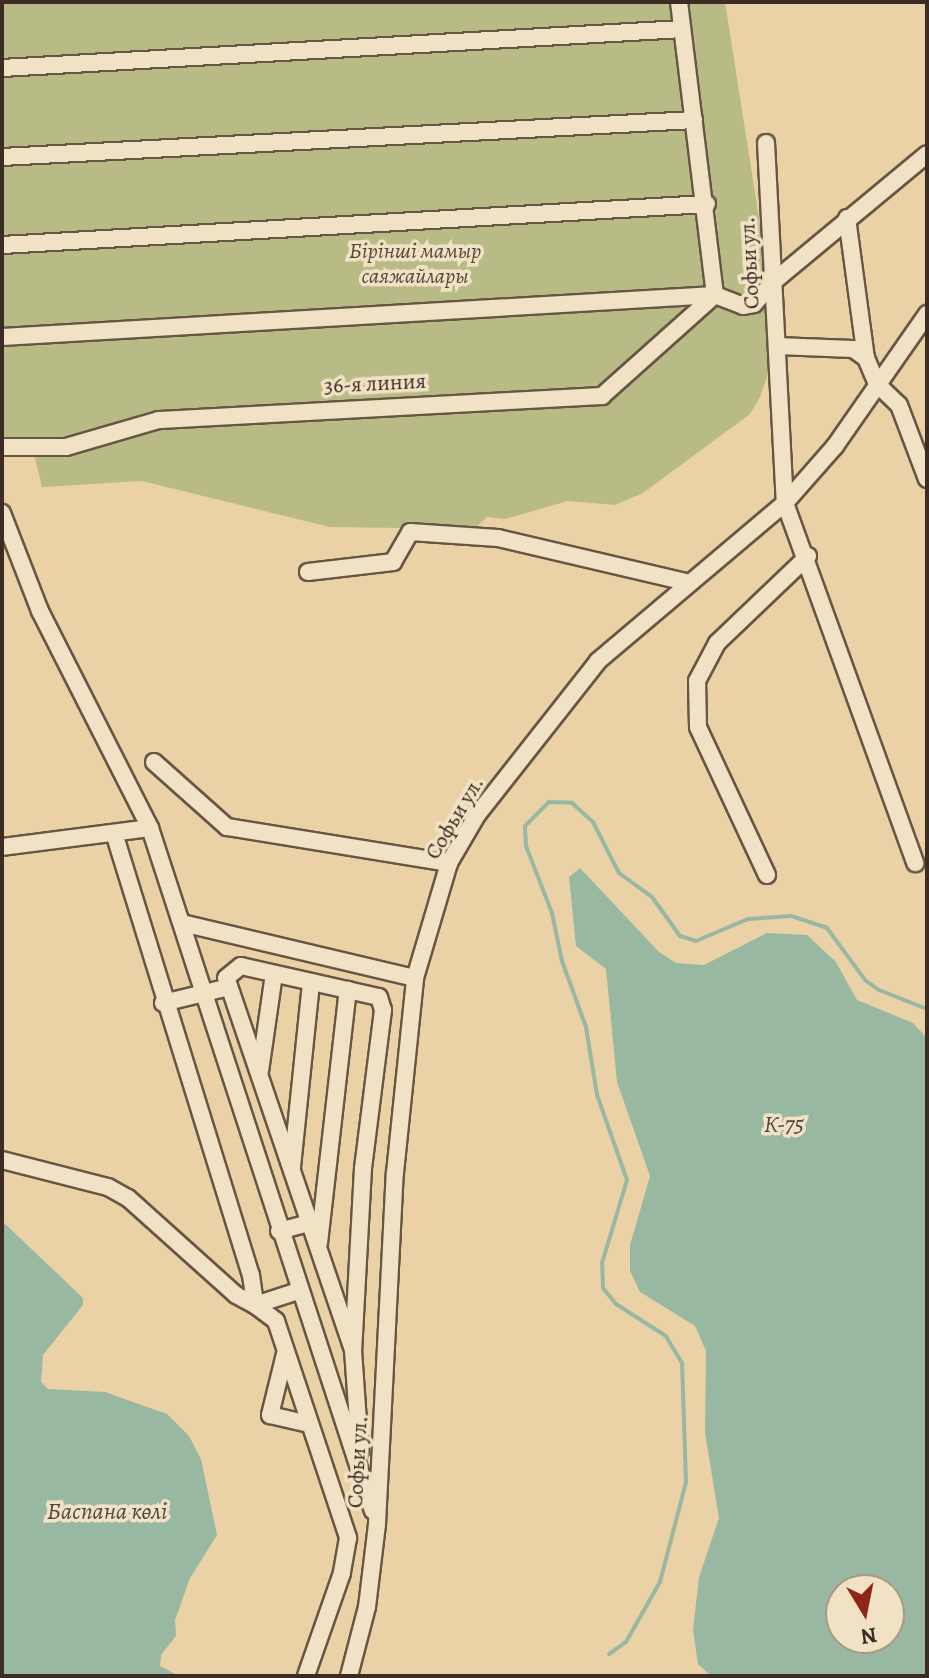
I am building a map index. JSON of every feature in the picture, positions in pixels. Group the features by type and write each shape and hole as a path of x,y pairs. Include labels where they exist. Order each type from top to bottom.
{"street":[{"path":"679,2 707,204 715,295"},
{"path":"2,68 682,29"},
{"path":"2,157 694,120"},
{"name":"Софьи ул.","path":"349,1676 367,1607 377,1524 395,1173 415,978 449,863 477,815 598,661 686,582 785,503 766,143"},
{"path":"2,337 715,295 743,306 754,304 773,282 927,154"},
{"path":"2,245 707,204"},
{"path":"847,218 866,358 877,384 899,405 927,479"},
{"name":"36-я линия","path":"2,447 66,447 159,420 602,396 715,295"},
{"path":"915,863 808,556 785,503 835,446 927,314"},
{"path":"777,346 853,349 866,358"},
{"path":"2,513 40,611 150,828 279,1231 291,1293 361,1474 377,1524"},
{"path":"308,572 393,562 410,532 498,538 686,582"},
{"path":"767,875 698,727 697,681 717,643 808,556"},
{"path":"154,762 227,827 449,863"},
{"path":"2,847 150,828"},
{"path":"114,833 163,1003 251,1275 255,1305"},
{"path":"182,923 415,978"},
{"path":"316,1221 292,1172 226,978 241,966 379,997 383,1010 363,1168 353,1350 361,1474"},
{"path":"259,1077 274,974"},
{"path":"292,1172 311,982"},
{"path":"163,1003 229,987"},
{"path":"348,990 316,1221 318,1249 353,1350"},
{"path":"2,1160 128,1198 236,1295 276,1321 348,1538 342,1573 306,1676"},
{"path":"279,1231 316,1221"},
{"path":"251,1275 291,1293"},
{"path":"255,1305 291,1293"},
{"path":"276,1321 291,1293"},
{"path":"285,1351 270,1415 309,1424"}],"green space":[{"name":"Бірінші мамыр саяжайлары","path":"2,2 725,2 761,231 770,368 760,397 750,414 643,493 615,505 568,501 505,519 487,517 474,529 330,527 142,481 42,487 35,458 2,439"}],"water":[{"name":"К-75","path":"580,868 659,952 676,963 704,965 767,933 807,935 836,962 857,1000 913,1023 927,1038 927,1676 711,1676 698,1664 693,1630 699,1577 719,1518 705,1433 706,1351 695,1326 640,1292 630,1271 630,1245 650,1176 617,1082 606,969 576,946 569,877"},
{"name":"Баспана көлі","path":"2,1221 83,1298 83,1305 43,1355 41,1382 48,1389 105,1392 167,1414 189,1436 201,1459 217,1535 190,1578 175,1620 176,1636 161,1655 160,1666 179,1676 2,1676"}],"waterway":[{"path":"609,1654 626,1642 660,1582 686,1482 682,1363 666,1336 616,1304 603,1288 602,1263 627,1180 597,1095 586,1027 562,961 552,913 526,846 525,826 549,802 572,803 593,822 619,873 652,897 680,936 696,941 748,919 791,916 827,928 865,980 879,990 927,1009"}]}
